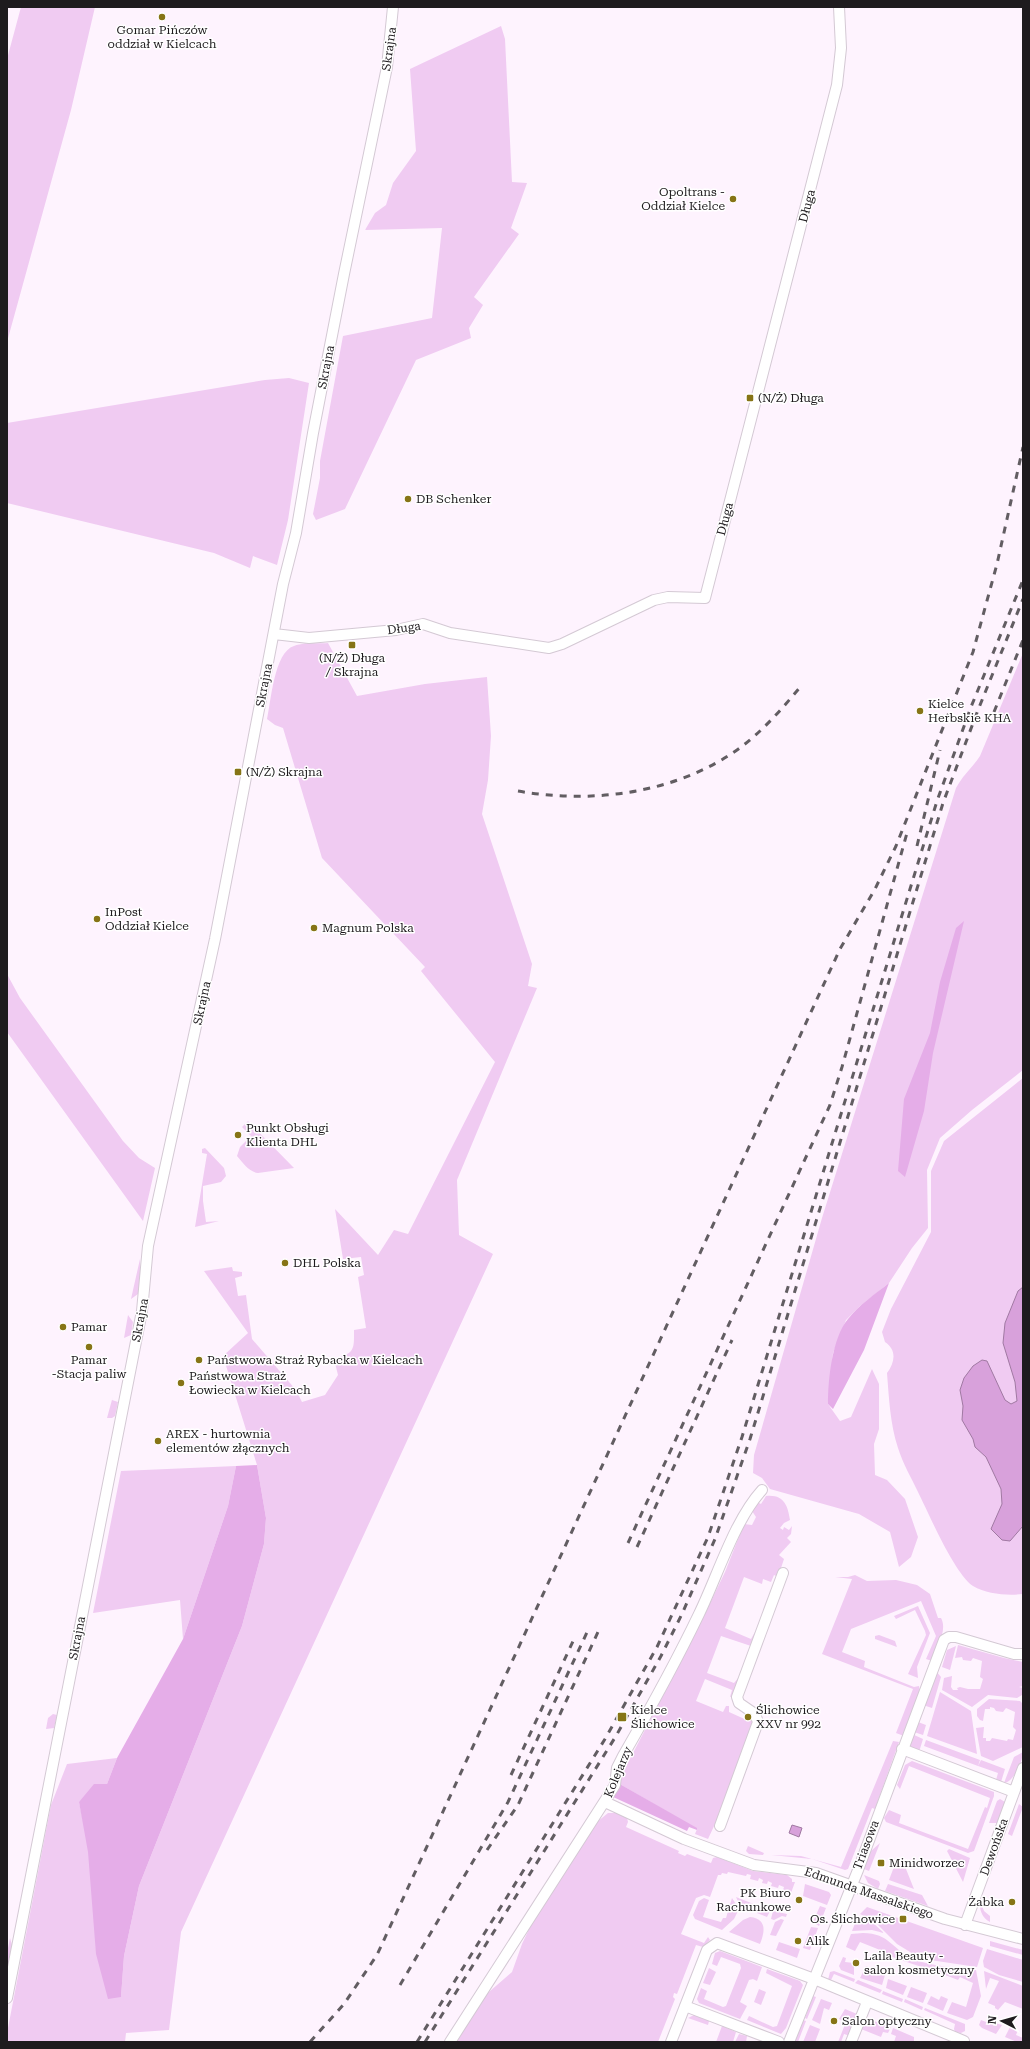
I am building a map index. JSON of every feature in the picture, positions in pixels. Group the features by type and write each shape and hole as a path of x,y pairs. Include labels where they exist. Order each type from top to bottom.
{"street":[{"name":"Skrajna","path":"7,1998 142,1311 148,1246 215,939 283,584 296,533 313,433 344,274 387,67 393,7"},
{"name":"Długa","path":"274,634 309,638 390,631 423,624 450,633 549,648 562,644 654,600 668,597 704,598 837,85 841,48 839,7"},
{"name":"Kolejarzy","path":"450,2042 615,1785 617,1768 699,1614 736,1530 752,1501 762,1490"},
{"path":"720,1826 758,1722 755,1714 739,1703 738,1696 784,1573"},
{"name":"Triasowa","path":"789,2042 851,1886 940,1647 946,1638 952,1637 1014,1654 1023,1654"},
{"path":"902,1749 1014,1792"},
{"name":"Dewońska","path":"965,1925 1023,1768"},
{"name":"Edmunda Massalskiego","path":"604,1802 690,1841 754,1865 806,1871 965,1925 1023,1939"},
{"path":"671,2042 707,1950 717,1943 814,1979 964,2041"},
{"path":"851,2042 867,2002"},
{"path":"685,2006 779,2042"}],"shaded area":[{"path":"21,7 95,7 71,110 7,342 7,59"},
{"path":"501,26 505,39 512,182 527,183 511,228 519,234 474,297 483,305 469,328 471,338 416,360 345,509 316,520 313,514 320,478 320,461 343,336 432,318 442,228 365,230 375,213 386,205 393,183 416,151 410,69"},
{"path":"289,378 309,383 288,520 277,565 253,556 250,568 214,553 7,503 7,423 265,380"},
{"path":"328,643 357,696 425,684 487,677 491,736 488,780 482,814 532,964 528,986 537,988 457,1180 459,1235 493,1254 181,1932 169,2030 126,2033 125,2042 7,2042 7,2033 51,1805 67,1764 117,1758 107,1784 79,1802 121,1997 124,1956 139,1886 242,1626 264,1544 266,1518 257,1465 223,1356 248,1333 204,1271 232,1267 233,1271 242,1272 242,1276 235,1278 238,1296 246,1295 252,1339 296,1390 302,1402 325,1395 338,1375 334,1359 346,1355 352,1350 354,1330 366,1328 358,1277 364,1275 361,1257 343,1259 335,1209 378,1255 394,1230 408,1234 495,1062 421,971 425,967 322,858 283,728 275,725 267,719 274,678 287,650 302,644"},
{"path":"1023,653 1023,1070 972,1110 940,1138 927,1170 928,1228 912,1248 889,1283 860,1306 846,1320 833,1353 828,1404 840,1421 851,1417 872,1369 879,1384 879,1429 874,1444 875,1475 887,1480 905,1499 918,1537 911,1557 899,1567 890,1532 859,1514 770,1489 762,1478 753,1473 754,1455 822,1218 956,788 980,756"},
{"path":"964,921 933,1053 924,1111 905,1177 898,1171 904,1099 930,1033 940,982 956,928"},
{"path":"7,974 20,998 123,1141 139,1158 155,1168 143,1221 7,1032"},
{"path":"1023,1078 1023,1594 1010,1595 991,1593 973,1586 958,1569 935,1528 900,1454 895,1439 890,1411 887,1373 892,1365 894,1356 892,1349 885,1342 882,1332 891,1309 931,1232 931,1171 944,1141"},
{"path":"248,1121 294,1168 258,1173 246,1167 237,1156 240,1147 251,1136 242,1127"},
{"path":"205,1148 224,1168 226,1176 221,1182 203,1186 203,1201 206,1222 219,1221 195,1227 207,1154 202,1153 202,1149"},
{"path":"140,1259 140,1289 138,1294 131,1299"},
{"path":"889,1283 864,1350 833,1409 828,1404 829,1383 832,1360 838,1337 852,1314"},
{"path":"1023,1287 1023,1526 1010,1541 1002,1540 991,1529 1002,1504 1001,1489 986,1457 975,1447 973,1439 962,1420 963,1406 960,1390 964,1378 973,1366 982,1360 987,1361 1005,1400 1011,1404 1017,1401 1015,1382 1003,1343 1005,1323 1018,1291"},
{"path":"128,1315 133,1322 131,1335 124,1338"},
{"path":"113,1396 112,1400 118,1402 115,1416 112,1418 107,1418"},
{"path":"257,1465 266,1518 264,1544 242,1626 139,1886 124,1956 121,1997 108,1999 96,1954 88,1852 79,1802 94,1784 107,1784 117,1758 183,1639 228,1506 236,1466"},
{"path":"236,1466 228,1506 183,1639 180,1600 93,1613 121,1471"},
{"path":"766,1496 777,1497 784,1502 788,1510 790,1520 784,1523 780,1528 783,1530 784,1527 789,1530 792,1526 791,1534 787,1538 791,1542 779,1555 784,1559 778,1577 774,1575 771,1582 763,1579 762,1584 744,1577 725,1628 751,1639 755,1632 751,1646 721,1636 707,1673 734,1683 739,1677 733,1696 730,1697 732,1690 705,1679 696,1701 723,1712 726,1706 729,1706 729,1712 749,1721 751,1716 754,1722 708,1839 695,1834 697,1829 618,1783 702,1620 725,1572 744,1524 752,1525 756,1517 752,1511 759,1500 759,1503 761,1504"},
{"path":"855,1575 867,1581 896,1580 917,1585 930,1594 938,1618 941,1618 943,1623 942,1634 932,1661 926,1659 936,1636 921,1601 851,1629 842,1652 865,1661 864,1667 914,1687 919,1686 920,1693 904,1736 896,1733 913,1689 822,1654 852,1579 835,1577 848,1577"},
{"path":"918,1606 930,1633 917,1667 918,1678 908,1674 926,1635 925,1631 915,1610 896,1619 894,1616"},
{"path":"879,1635 895,1641 897,1647 875,1639 875,1636"},
{"path":"958,1645 1023,1662 1023,1686 1019,1687 1023,1688 1022,1695 1017,1698 988,1695 972,1707 942,1690 944,1678 952,1676 951,1687 953,1690 958,1690 957,1688 960,1687 980,1689 983,1679 980,1677 982,1661 973,1658 971,1661 963,1660 962,1657 955,1658"},
{"path":"956,1646 950,1670 942,1667 947,1650"},
{"path":"936,1671 941,1677 932,1708 923,1705"},
{"path":"940,1692 971,1711 977,1754 927,1736"},
{"path":"989,1699 1020,1701 1023,1704 1023,1747 993,1761 981,1756 976,1728 984,1727 983,1738 986,1738 986,1741 990,1741 992,1738 1007,1741 1008,1739 1013,1740 1016,1730 1013,1727 1015,1712 1006,1708 1003,1712 996,1711 994,1708 990,1707 990,1709 985,1709 983,1721 980,1720 977,1716 977,1709"},
{"path":"53,1714 57,1715 54,1728 46,1729 48,1718"},
{"path":"918,1722 926,1725 923,1735 914,1732"},
{"path":"912,1734 923,1739 919,1752 910,1746"},
{"path":"926,1740 980,1760 978,1766 924,1746"},
{"path":"893,1741 899,1742 875,1809 872,1808 848,1869 845,1870 812,1859 841,1867"},
{"path":"1023,1752 1020,1765 1014,1775 1008,1782 1004,1783 1014,1757"},
{"path":"981,1760 1005,1769 1001,1782 996,1780 998,1773 978,1766"},
{"path":"912,1761 994,1792 994,1796 974,1851 968,1853 886,1822 884,1818 889,1810 901,1815 899,1823 968,1849 985,1807 987,1808 990,1798 909,1766 900,1789 897,1785 905,1765"},
{"path":"618,1783 697,1828 697,1830 689,1827 687,1831 611,1796"},
{"path":"1000,1799 1005,1802 997,1823 989,1823 997,1801"},
{"path":"1019,1804 1023,1807 1012,1836 1008,1834"},
{"path":"608,1813 616,1813 627,1818 628,1822 626,1827 679,1851 678,1853 685,1856 687,1854 711,1863 713,1858 717,1857 753,1871 787,1875 792,1879 792,1882 795,1882 791,1893 783,1890 784,1887 779,1885 778,1888 771,1886 772,1883 768,1881 767,1884 762,1883 763,1880 759,1878 758,1881 750,1879 751,1875 747,1874 746,1876 728,1872 727,1874 722,1873 721,1875 718,1875 710,1897 704,1895 696,1898 681,1934 704,1943 708,1937 710,1940 703,1947 696,1945 677,1994 674,1993 673,1997 675,1999 658,2042 457,2042 482,1998 512,1972 522,1944 531,1925 597,1822"},
{"path":"792,1825 802,1828 799,1837 789,1833"},
{"path":"880,1843 869,1871 864,1869 871,1851"},
{"path":"748,1846 764,1853 763,1855 749,1854 746,1851"},
{"path":"949,1849 970,1858 963,1882 947,1851"},
{"path":"771,1855 801,1856 812,1859"},
{"path":"897,1859 902,1859 914,1889 889,1880"},
{"path":"864,1875 879,1881 880,1884 878,1889 868,1883"},
{"path":"805,1884 829,1892 831,1895 827,1905 803,1896"},
{"path":"888,1884 922,1895 928,1906 885,1891"},
{"path":"736,1897 756,1905 753,1912 741,1908"},
{"path":"704,1898 709,1900 703,1917 721,1922 723,1918 726,1918 732,1898 739,1909 734,1919 722,1930 695,1919 693,1915 699,1901"},
{"path":"980,1900 984,1911 990,1916 990,1922 982,1913"},
{"path":"820,1906 826,1908 819,1926 813,1922"},
{"path":"759,1907 770,1911 767,1917 757,1913"},
{"path":"867,1907 983,1948 977,1967 930,1960 915,1955 897,1944 874,1921 860,1914"},
{"path":"773,1911 787,1914 786,1917 782,1916 774,1920 771,1919"},
{"path":"858,1916 871,1921 884,1933 872,1930 852,1931"},
{"path":"750,1917 756,1918 762,1923 764,1930 760,1944 729,1932 743,1920"},
{"path":"781,1919 784,1920 776,1936 770,1935 775,1922"},
{"path":"811,1927 818,1928 810,1950 803,1948"},
{"path":"851,1934 872,1934 885,1939 907,1955 921,1962 976,1970 981,1996 973,2017 967,2020 947,2013 952,2002 966,2007 973,1983 960,1977 958,1980 892,1957 882,1953 880,1950 860,1942 855,1951 846,1947"},
{"path":"10,1938 12,1945 7,1969 7,1953"},
{"path":"990,1941 1023,1950 1023,1955 990,1946"},
{"path":"779,1942 800,1949 797,1958 776,1950"},
{"path":"987,1949 1023,1960 1023,1982 999,1975 984,1967 983,1961"},
{"path":"720,1951 762,1967 757,1981 753,1979 749,1980 740,2002 747,2006 740,2019 699,2003 697,1999 701,1988 707,1991 704,1999 723,2007 726,2006 741,1968 740,1964 721,1957 717,1966 712,1964 715,1953"},
{"path":"843,1957 846,1958 845,1962 854,1963 854,1975 841,1970 839,1966"},
{"path":"866,1966 885,1975 882,1985 860,1978"},
{"path":"709,1968 716,1972 710,1985 703,1983"},
{"path":"767,1969 800,1981 803,1985 786,2028 781,2034 747,2020 749,2016 773,2027 777,2026 792,1986 766,1973"},
{"path":"834,1971 855,1979 854,1982 834,1974 831,1980 828,1980 830,1972"},
{"path":"984,1971 1023,1986 1023,2009 1005,2002 998,2010 995,2006 988,2003 999,1981 990,1978 986,1989"},
{"path":"888,1979 907,1986 903,1995 886,1988"},
{"path":"858,1980 882,1990 880,1993 855,1983"},
{"path":"911,1987 927,1993 923,2003 907,1997"},
{"path":"759,1989 766,1992 761,2005 754,2002"},
{"path":"883,1991 903,1999 902,2002 882,1994"},
{"path":"813,1996 816,1997 807,2019 805,2018"},
{"path":"931,1996 939,2000 941,1996 948,1999 943,2011 927,2004"},
{"path":"821,1999 832,2003 829,2010 824,2008 820,2024 812,2020"},
{"path":"905,1999 923,2007 922,2010 904,2002"},
{"path":"925,2008 965,2024 965,2031 961,2033 955,2032 955,2024 924,2010"},
{"path":"845,2009 857,2014 850,2036 844,2034 841,2042 838,2042 846,2022 839,2019"},
{"path":"694,2015 709,2021 708,2025 688,2018"},
{"path":"865,2018 891,2027 888,2033 883,2032 881,2037 861,2029"},
{"path":"803,2020 806,2021 798,2042 795,2042"},
{"path":"981,2020 994,2025 995,2023 1002,2025 996,2034 982,2028 979,2025"},
{"path":"810,2025 820,2029 815,2042 803,2042"},
{"path":"722,2026 736,2032 733,2042 716,2042"},
{"path":"1010,2027 1018,2030 1016,2035 1023,2038 1023,2042 1017,2042 1005,2037"},
{"path":"893,2028 914,2037 914,2042 894,2042 896,2036 891,2034"},
{"path":"739,2034 747,2036 746,2042 735,2042"}],"railway":[{"path":"310,2042 344,2004 377,1955 840,949 875,889 896,846 973,652 997,564 1023,447"},
{"path":"417,2042 605,1739 657,1647 708,1537 742,1437 937,801 971,707 1023,580"},
{"path":"425,2042 616,1736 661,1656 682,1614 715,1539 750,1439 943,803 978,710 1023,599"},
{"path":"994,712 1023,640"},
{"path":"518,791 546,795 603,795 631,792 659,786 686,777 712,765 746,743 771,720 801,686"},
{"path":"917,846 940,750"},
{"path":"628,1543 830,1105 907,833"},
{"path":"637,1547 732,1340"},
{"path":"400,1985 508,1802 589,1628"},
{"path":"487,1850 518,1805 598,1632"},
{"path":"511,1775 575,1637"}],"place":[{"name":"Gomar Pińczów oddział w Kielcach","path":"162,17"},
{"name":"Opoltrans - Oddział Kielce","path":"733,199"},
{"name":"(N/Ż) Długa","path":"750,398"},
{"name":"DB Schenker","path":"408,499"},
{"name":"(N/Ż) Długa / Skrajna","path":"352,645"},
{"name":"Kielce Herbskie KHA","path":"920,711"},
{"name":"(N/Ż) Skrajna","path":"238,772"},
{"name":"InPost Oddział Kielce","path":"97,919"},
{"name":"Magnum Polska","path":"314,928"},
{"name":"Punkt Obsługi Klienta DHL","path":"238,1135"},
{"name":"DHL Polska","path":"285,1263"},
{"name":"Pamar","path":"63,1327"},
{"name":"Pamar -Stacja paliw","path":"89,1347"},
{"name":"Państwowa Straż Rybacka w Kielcach","path":"199,1360"},
{"name":"Państwowa Straż Łowiecka w Kielcach","path":"181,1383"},
{"name":"AREX - hurtownia elementów złącznych","path":"158,1441"},
{"name":"Kielce Ślichowice","path":"622,1717"},
{"name":"Ślichowice XXV nr 992","path":"748,1717"},
{"name":"Minidworzec","path":"881,1863"},
{"name":"PK Biuro Rachunkowe","path":"799,1900"},
{"name":"Żabka","path":"1012,1902"},
{"name":"Os. Ślichowice","path":"903,1919"},
{"name":"Alik","path":"798,1941"},
{"name":"Laila Beauty - salon kosmetyczny","path":"856,1963"},
{"name":"Salon optyczny","path":"834,2021"}]}
